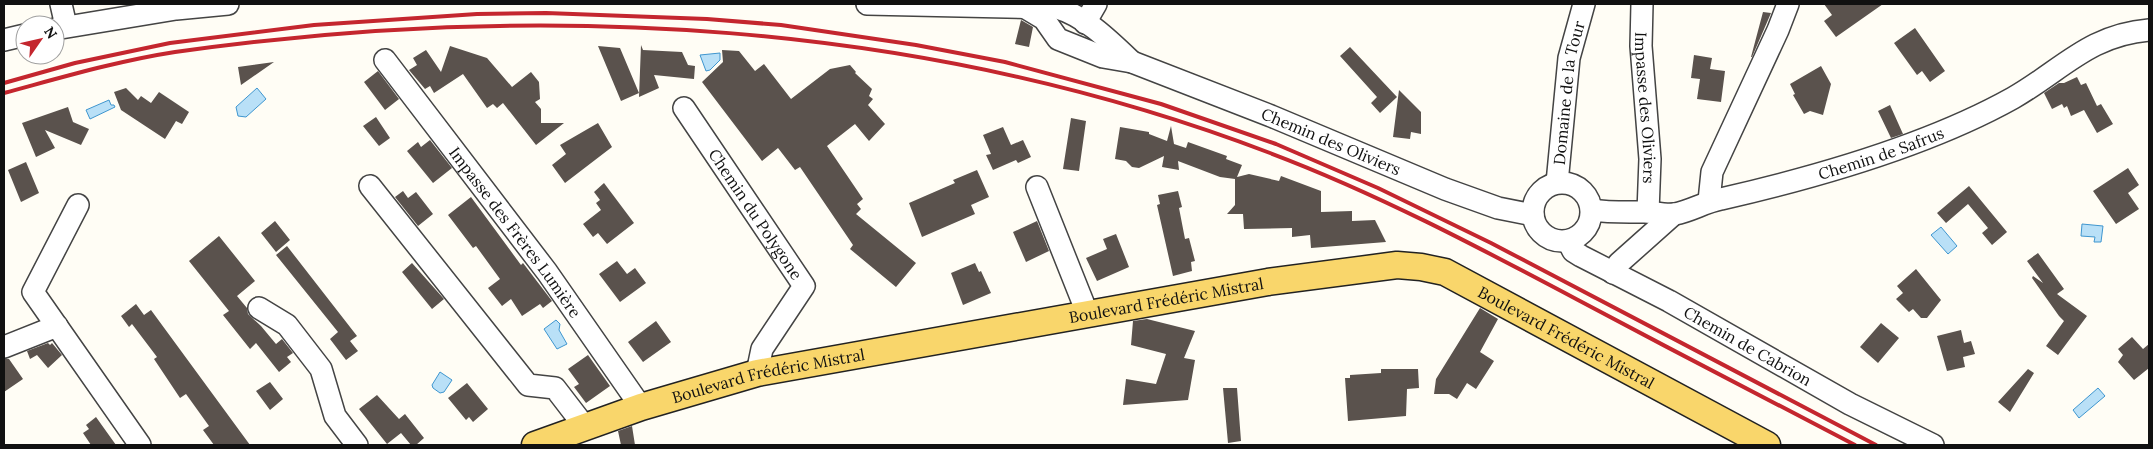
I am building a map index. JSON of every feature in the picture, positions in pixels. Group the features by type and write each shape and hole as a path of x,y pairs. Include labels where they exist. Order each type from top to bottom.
{"main road":[{"name":"Boulevard Frédéric Mistral","path":"535,445 641,407 757,373 1276,281 1397,265 1421,266 1445,272 1767,445"}],"street":[{"path":"65,26 176,9 228,4"},
{"name":"Chemin des Oliviers","path":"868,4 1057,8 1070,12 1115,46 1132,62"},
{"path":"1085,23 1096,4"},
{"name":"Domaine de la Tour","path":"1557,183 1568,58 1584,4"},
{"name":"Impasse des Oliviers","path":"1642,4 1641,46 1650,159 1648,212"},
{"path":"1709,202 1712,172 1778,30 1788,4"},
{"name":"Chemin des Oliviers","path":"1024,7 1044,19 1058,39 1103,57 1132,62 1271,116 1446,189 1498,208 1533,215"},
{"name":"Chemin de Safrus","path":"1592,210 1615,213 1648,212 1674,214 1709,202 1862,160 1944,131 2013,97 2079,53 2103,41 2127,32 2149,30"},
{"name":"Impasse des Frères Lumière","path":"385,60 547,272 641,407"},
{"name":"Chemin du Polygone","path":"684,108 804,286 762,349 757,373"},
{"path":"1557,183 1573,185 1580,189 1590,202 1592,210 1588,227 1576,238 1568,241 1560,241 1544,236 1535,223 1533,215 1535,200 1539,194 1550,185 1557,183"},
{"path":"370,186 528,385 555,388 585,427"},
{"path":"1037,187 1088,315"},
{"path":"78,206 33,292 140,445"},
{"path":"1613,273 1618,263 1674,214"},
{"name":"Chemin de Cabrion","path":"1568,241 1573,251 1581,256 1669,301 1850,404 1933,445"},
{"path":"259,308 287,325 321,369 335,416 357,445"},
{"path":"4,347 57,326"}],"water":[{"path":"720,53 720,60 710,70 706,71 700,55"},
{"path":"257,88 266,99 246,117 238,116 236,107"},
{"path":"109,100 111,105 115,107 90,119 86,110"},
{"path":"2082,224 2103,226 2101,242 2094,242 2095,237 2081,236"},
{"path":"1941,227 1957,246 1948,254 1931,235"},
{"path":"556,320 560,324 559,330 567,344 557,349 544,329"},
{"path":"440,372 452,380 444,392 440,393 432,385"},
{"path":"2098,388 2105,396 2079,418 2073,410"}],"building":[{"path":"1824,4 1883,4 1836,37 1824,21 1832,15"},
{"path":"1763,12 1771,13 1751,57"},
{"path":"1021,20 1033,27 1029,47 1015,44"},
{"path":"1915,28 1945,71 1930,82 1922,71 1917,75 1894,43"},
{"path":"641,45 643,50 682,52 688,65 695,66 694,79 654,75 659,88 639,97"},
{"path":"450,46 487,58 512,87 531,72 539,82 540,99 535,102 541,109 541,123 564,123 536,145 503,103 497,108 493,104 487,108 463,74 434,93 430,86 425,89 409,70 417,65 413,58 426,50 441,72"},
{"path":"598,46 620,48 639,93 621,101"},
{"path":"1350,47 1397,97 1380,113 1371,103 1377,97 1340,56"},
{"path":"722,50 739,51 755,71 764,64 791,99 830,69 850,65 855,73 872,89 869,96 873,99 868,105 885,124 869,141 855,124 827,146 863,199 857,204 861,209 856,214 916,263 896,287 850,249 853,245 800,167 795,170 778,148 762,161 702,82 723,62"},
{"path":"1694,55 1712,58 1710,69 1725,71 1721,102 1697,99 1700,79 1691,78"},
{"path":"274,62 241,85 238,67"},
{"path":"1821,66 1831,84 1823,115 1810,111 1804,114 1793,95 1795,94 1790,84"},
{"path":"378,71 399,99 385,110 364,82"},
{"path":"2077,77 2081,85 2086,83 2097,106 2101,104 2113,124 2097,133 2084,110 2071,116 2067,106 2064,108 2062,104 2052,109 2044,93 2059,83 2064,83"},
{"path":"126,88 138,100 141,96 151,103 159,92 189,112 182,124 176,121 165,139 121,110 114,92"},
{"path":"1399,90 1421,112 1421,134 1411,132 1410,139 1393,137"},
{"path":"1890,105 1903,134 1891,138 1878,111"},
{"path":"68,107 73,122 89,129 81,145 45,130 55,148 36,157 22,123"},
{"path":"376,117 390,138 379,146 363,126"},
{"path":"1071,118 1086,121 1079,171 1063,169"},
{"path":"598,123 612,147 565,183 552,165 566,154 560,145"},
{"path":"1171,126 1174,144 1186,148 1188,142 1227,156 1226,159 1242,165 1237,177 1249,174 1279,181 1281,176 1321,191 1321,212 1352,211 1352,221 1375,220 1386,242 1311,248 1310,235 1292,237 1292,228 1244,229 1243,214 1227,214 1235,205 1235,179 1220,177 1178,161 1179,170 1162,167 1164,156 1139,168 1132,167 1126,161 1115,159 1120,127 1149,132 1149,134 1167,141"},
{"path":"1003,127 1011,145 1023,140 1031,157 1018,163 1016,160 993,170 986,155 991,154 983,135"},
{"path":"430,140 452,168 433,183 407,151 418,142 421,147"},
{"path":"26,162 39,193 21,202 8,170"},
{"path":"2128,168 2139,185 2128,193 2139,209 2116,224 2093,191"},
{"path":"977,170 989,197 971,205 975,214 922,237 909,203 955,183 953,180"},
{"path":"604,183 634,223 607,244 598,233 593,237 583,224 601,210 596,203 600,200 594,192"},
{"path":"1969,186 2007,232 1992,245 1982,233 1988,228 1968,204 1946,223 1937,213"},
{"path":"403,191 408,198 416,192 433,214 418,226 395,197"},
{"path":"1178,191 1182,207 1179,208 1185,239 1189,238 1195,261 1191,262 1192,271 1173,276 1157,205 1160,204 1158,195"},
{"path":"471,197 521,265 523,263 552,301 543,308 540,304 522,316 511,299 502,306 488,288 500,279 476,246 473,248 448,215"},
{"path":"275,221 290,240 276,252 261,233"},
{"path":"1037,221 1049,251 1026,262 1013,232"},
{"path":"1116,234 1129,267 1097,281 1086,258 1107,249 1103,239"},
{"path":"219,236 255,281 237,296 247,308 248,314 276,344 282,339 293,353 287,357 291,362 279,372 256,343 250,349 223,315 229,311 189,261"},
{"path":"287,246 357,336 350,341 358,351 346,360 330,339 338,332 276,255"},
{"path":"2038,253 2064,289 2057,294 2087,316 2058,355 2046,346 2064,321 2032,278 2033,276 2043,283 2027,261"},
{"path":"617,261 627,274 635,268 646,283 620,302 599,274"},
{"path":"412,263 444,299 432,309 402,272"},
{"path":"975,263 979,272 981,271 991,293 963,305 951,273"},
{"path":"1916,269 1941,300 1927,318 1921,318 1913,309 1909,312 1896,299 1903,293 1897,286"},
{"path":"136,304 144,315 151,310 250,445 214,445 203,430 209,426 186,394 180,398 154,359 157,357 132,324 129,327 121,316"},
{"path":"1480,308 1498,319 1480,352 1494,361 1476,389 1467,383 1457,399 1449,394 1434,394 1436,379"},
{"path":"1147,319 1195,331 1184,358 1195,360 1188,400 1123,405 1126,379 1156,384 1166,354 1131,345 1133,321"},
{"path":"656,321 671,342 643,362 628,342"},
{"path":"1881,323 1899,338 1878,363 1860,347"},
{"path":"1961,330 1964,343 1971,341 1975,354 1963,357 1965,367 1947,371 1937,336"},
{"path":"2132,337 2143,349 2149,344 2149,368 2134,380 2118,362 2123,355 2118,349"},
{"path":"48,343 50,345 52,343 62,355 48,368 37,355 30,359 27,351"},
{"path":"588,355 610,386 586,403 574,387 579,384 568,369"},
{"path":"4,359 9,359 23,379 4,392"},
{"path":"1381,369 1418,369 1419,388 1407,389 1406,416 1348,421 1345,378 1350,378 1350,375 1381,373"},
{"path":"2028,369 2034,373 2010,412 1998,402"},
{"path":"270,382 283,399 270,410 256,391"},
{"path":"467,383 488,409 473,422 469,417 466,420 448,398"},
{"path":"1223,388 1237,388 1241,441 1228,443"},
{"path":"377,395 399,419 405,414 424,438 416,445 411,445 401,433 387,444 359,409"},
{"path":"96,417 116,445 91,445 83,433 89,429 86,425"},
{"path":"632,426 635,445 621,445 618,431"}],"railway":[{"path":"4,83 75,63 170,43 314,25 477,14 546,13 707,19 781,25 916,45 1005,62 1161,104 1276,144 1378,188 1491,243 1876,445"},
{"path":"4,93 110,65 175,52 313,36 452,27 591,26 729,33 867,49 1004,74 1138,108 1270,153 1349,185 1465,241 1855,445"}]}
